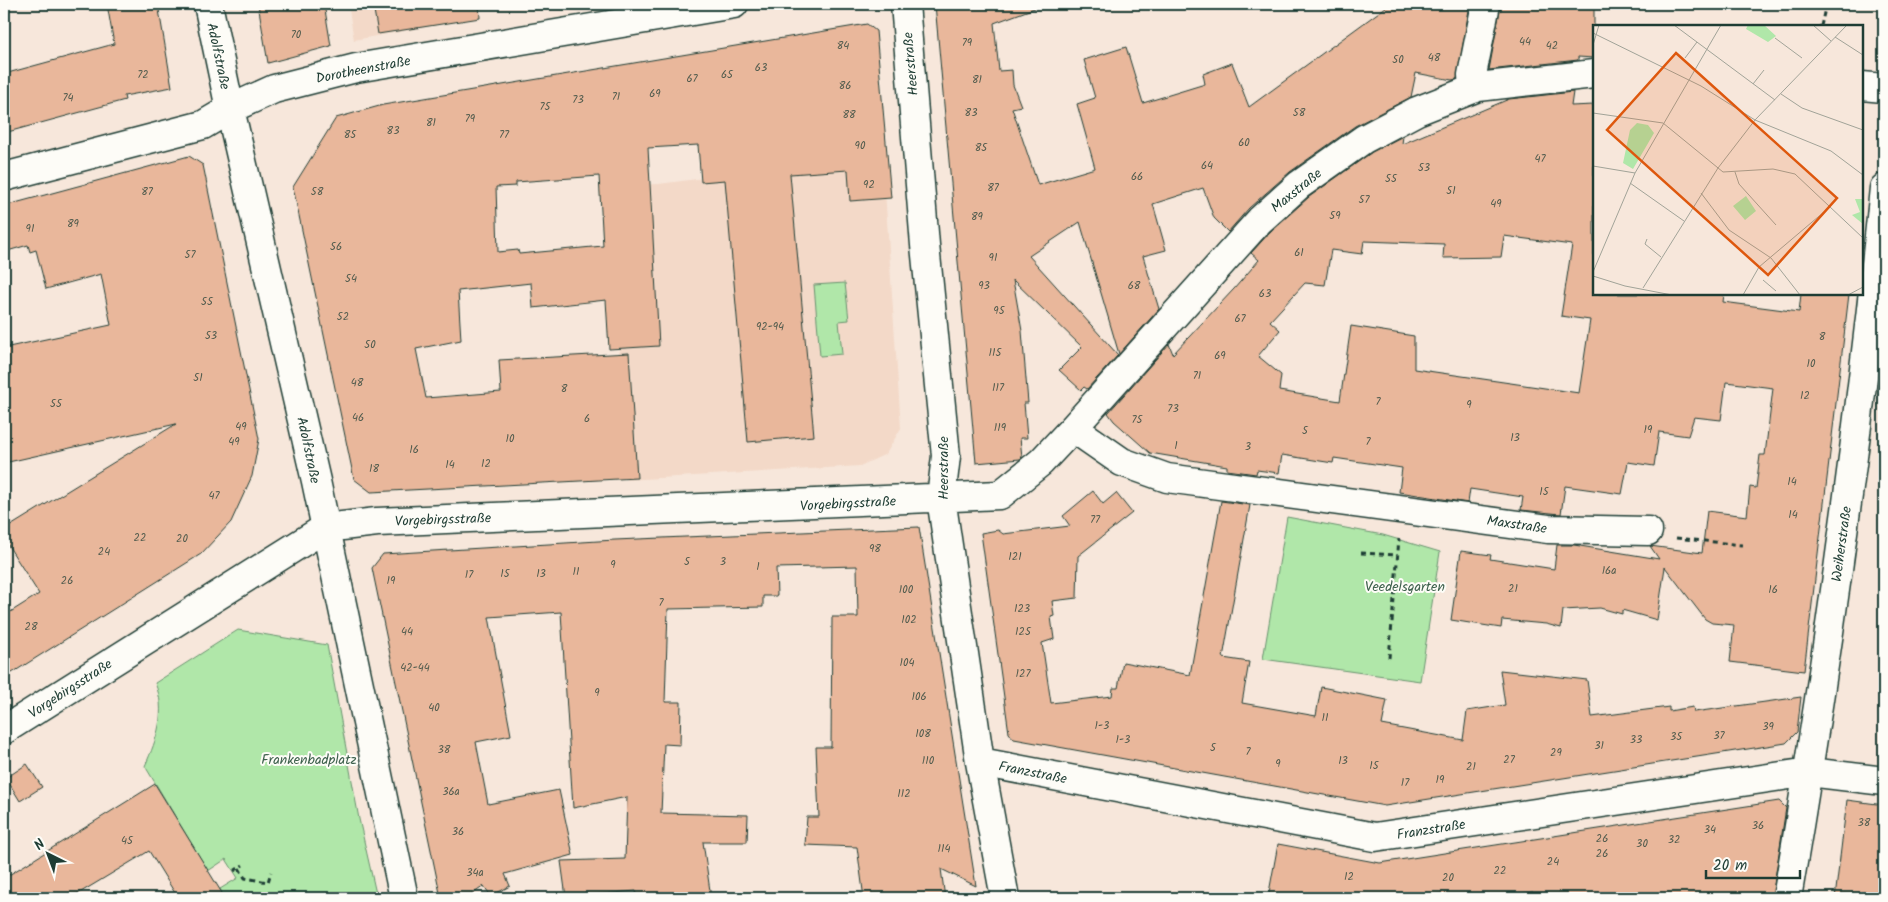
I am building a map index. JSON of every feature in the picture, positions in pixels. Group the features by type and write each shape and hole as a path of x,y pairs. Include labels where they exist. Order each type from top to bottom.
{"street":[{"name":"Adolfstraße","path":"208,4 230,109 284,337 404,898"},
{"name":"Dorotheenstraße","path":"4,177 203,125 230,109 274,89 356,68 734,4"},
{"name":"Heerstraße","path":"905,4 924,245 946,456 941,498 980,762 1004,898"},
{"path":"1473,89 1472,75 1486,4"},
{"name":"Maxstraße","path":"941,498 1000,495 1041,462 1260,220 1299,185 1364,139 1417,111 1473,89 1593,74"},
{"path":"1863,86 1884,88"},
{"name":"Weiherstraße","path":"1787,898 1808,772 1880,279 1884,188"},
{"name":"Maxstraße","path":"1072,428 1122,462 1167,478 1400,507 1548,529 1657,534"},
{"name":"Vorgebirgsstraße","path":"4,730 325,528 377,522 941,498"},
{"name":"Franzstraße","path":"980,762 1375,837 1808,772 1884,781"}],"path":[{"path":"1821,25 1826,4"},
{"path":"1389,658 1400,507"},
{"path":"1657,534 1742,544"},
{"path":"1361,553 1397,555"},
{"path":"234,871 244,865"},
{"path":"239,868 245,878 268,882 271,872"}],"shaded area":[{"path":"348,4 471,4 471,19 354,40"},
{"path":"883,161 901,428 886,454 860,466 626,480 610,186 659,184 742,173"}],"green space":[{"path":"845,283 849,320 839,321 842,354 820,356 814,285"},
{"name":"Veedelsgarten","path":"1287,517 1383,535 1440,552 1420,681 1263,659"},
{"name":"Frankenbadplatz","path":"238,630 327,645 359,819 377,898 225,898 220,889 238,878 226,859 208,871 145,766 159,725 159,693 155,683"}],"building":[{"path":"107,4 158,4 172,87 124,96 125,100 4,133 4,74 114,44"},
{"path":"258,4 324,4 331,46 268,63"},
{"path":"373,4 479,4 480,18 378,34"},
{"path":"935,4 1039,4 1040,6 994,23 999,71 1012,70 1013,85 1021,106 1012,108 1038,185 1095,168 1077,104 1095,98 1084,60 1126,47 1143,103 1205,84 1203,74 1232,63 1249,107 1390,4 1470,4 1457,79 1452,80 1416,73 1411,97 1355,126 1290,172 1249,208 1228,232 1214,218 1203,188 1153,204 1166,250 1143,256 1159,309 1119,354 1080,222 1029,256 1118,355 1087,389 1084,387 1081,390 1059,370 1082,347 1013,280 1022,331 1028,403 1024,403 1027,438 1020,438 1022,457 1020,459 976,463"},
{"path":"1501,4 1594,4 1593,58 1578,57 1578,60 1489,70"},
{"path":"867,24 876,31 891,198 850,201 848,170 790,174 814,436 748,442 725,180 701,182 698,145 648,148 659,346 609,349 606,300 533,308 531,283 458,291 461,340 416,349 426,398 501,392 499,360 629,353 637,478 371,492 354,479 293,187 336,118 383,105","holes":["599,176 603,246 519,254 518,250 498,252 496,187 516,186 516,182"]},
{"path":"1573,92 1571,106 1593,105 1593,295 1724,295 1723,302 1799,312 1801,295 1849,295 1804,671 1730,662 1734,625 1712,623 1705,619 1665,567 1657,620 1622,610 1622,614 1600,608 1563,610 1561,628 1546,624 1502,620 1501,628 1451,620 1461,551 1491,555 1490,559 1554,569 1557,545 1574,545 1659,559 1650,546 1702,553 1707,511 1747,516 1750,487 1756,488 1760,455 1765,455 1773,388 1726,382 1721,420 1694,417 1688,436 1659,432 1654,466 1628,462 1622,494 1565,486 1561,514 1521,510 1523,497 1470,489 1468,503 1399,492 1402,468 1334,458 1333,463 1282,455 1279,473 1257,470 1256,474 1227,470 1227,466 1150,453 1114,421 1108,413 1169,344 1173,354 1234,289 1259,260 1251,253 1271,231 1309,197 1372,152 1403,136 1402,144 1509,99","holes":["1504,236 1572,245 1561,316 1590,320 1579,393 1414,369 1414,336 1351,326 1340,401 1279,391 1281,375 1258,356 1280,330 1270,321 1305,283 1325,285 1331,250 1362,254 1364,241 1444,244 1443,258 1501,257"]},
{"path":"189,156 203,165 259,439 252,476 231,522 201,554 4,678 4,616 39,594 4,539 4,530 176,424 4,463 4,348 111,325 101,274 46,289 36,250 30,252 28,245 4,252 4,206"},
{"path":"1093,491 1103,504 1116,493 1132,513 1078,556 1077,598 1052,601 1054,616 1051,617 1054,639 1042,643 1051,703 1112,696 1113,688 1118,688 1123,662 1190,675 1221,501 1250,505 1223,658 1249,662 1242,703 1316,716 1321,687 1387,700 1382,725 1463,740 1467,711 1505,705 1500,670 1587,680 1592,717 1669,707 1669,711 1693,707 1694,712 1801,697 1797,732 1786,743 1385,806 1014,739 1009,733 981,533 998,530 1003,534 1070,526 1063,516"},
{"path":"919,527 976,886 941,869 945,898 864,898 857,847 805,845 807,817 819,817 816,747 831,747 832,617 858,617 857,566 776,568 777,596 763,596 763,607 668,609 665,702 681,702 680,745 664,744 661,813 748,815 747,842 703,842 711,898 637,898 636,891 566,897 561,861 625,859 627,797 573,808 561,612 489,617 511,735 476,742 488,804 559,790 573,855 505,874 510,886 491,896 484,886 467,898 441,898 372,568 383,554 615,540"},
{"path":"27,764 42,787 20,801 6,778"},
{"path":"155,784 225,898 178,898 149,851 71,898 4,898 4,878"},
{"path":"1847,800 1884,805 1884,898 1835,898"},
{"path":"1779,801 1786,808 1772,898 1534,898 1533,892 1488,898 1268,898 1278,844 1380,863"}]}
